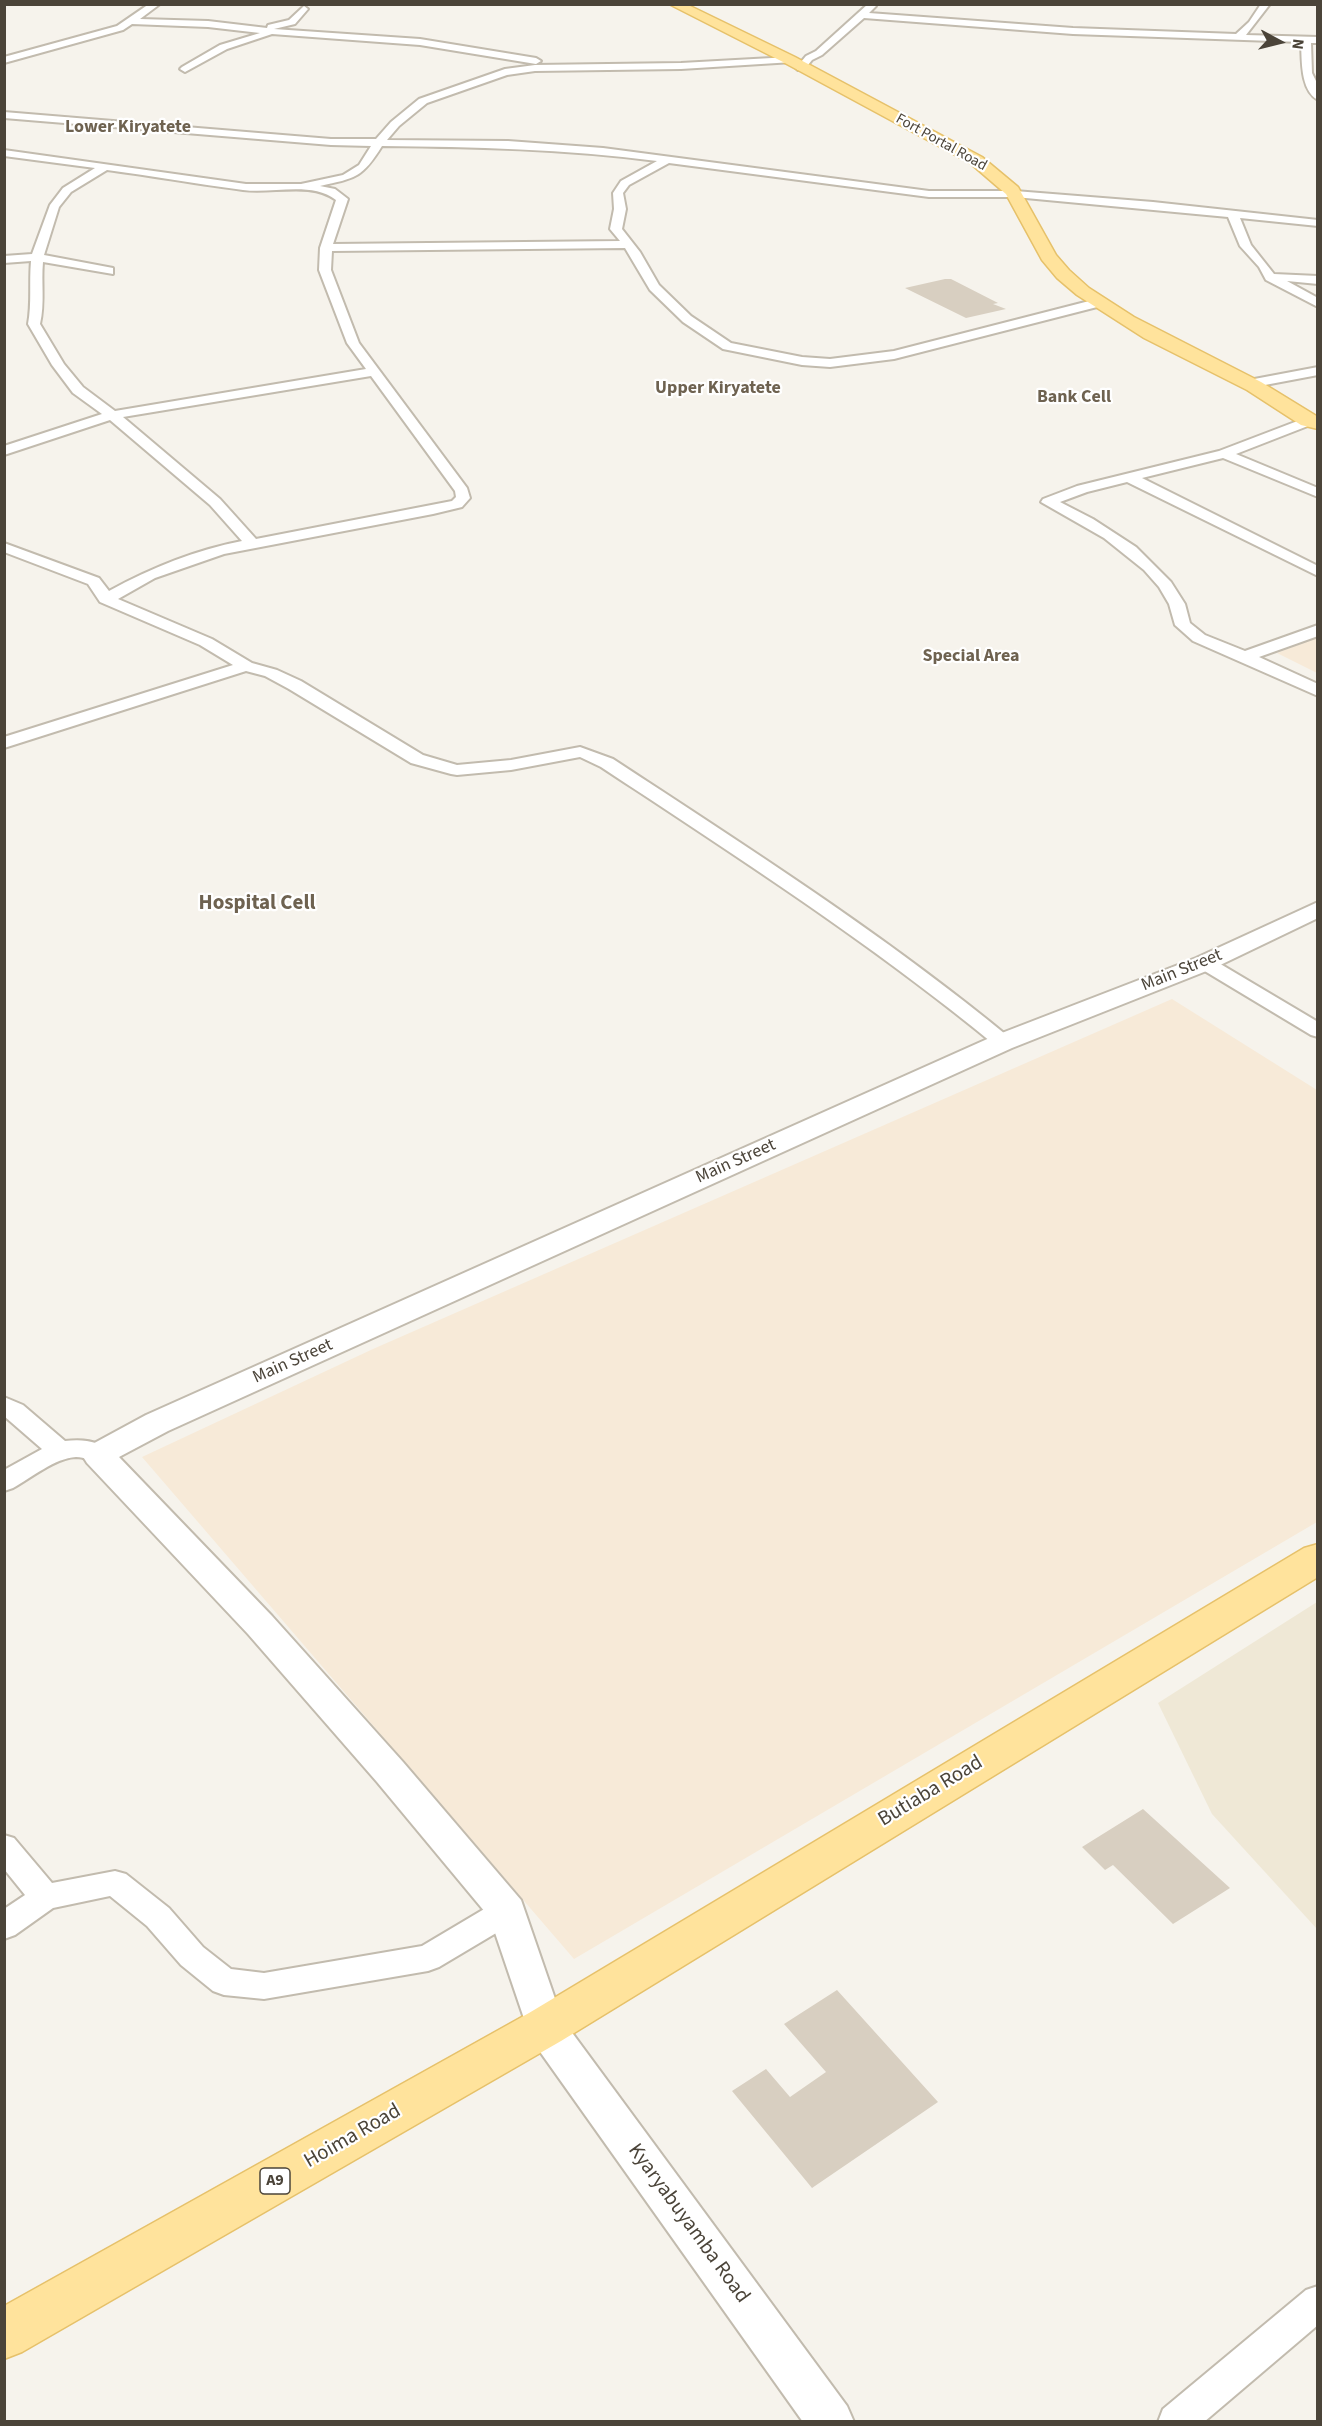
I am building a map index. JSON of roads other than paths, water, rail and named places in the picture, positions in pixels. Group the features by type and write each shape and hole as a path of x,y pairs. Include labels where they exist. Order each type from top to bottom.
{"main road":[{"name":"Fort Portal Road","path":"675,4 796,64 976,160 996,174 1015,194 1041,247 1051,261 1097,303 1158,339 1250,384 1313,422"},
{"name":"Butiaba Road","path":"545,2027 1317,1558"},
{"name":"Hoima Road","path":"4,2334 545,2027"}],"street":[{"path":"4,60 120,28 156,4"},
{"path":"302,187 347,177 356,172 363,167 378,143 395,124 423,101 519,69 796,64 819,53 874,4"},
{"path":"1237,38 1252,24 1266,4"},
{"path":"264,29 292,22 304,9"},
{"path":"860,15 1062,30 1317,40"},
{"path":"131,21 420,42 579,68"},
{"path":"185,69 213,52 249,38 278,32"},
{"path":"1306,40 1307,73 1317,97"},
{"path":"4,116 331,142 551,147 929,194 1015,194 1153,205 1317,223"},
{"path":"4,153 246,187 302,187 331,191 342,198 326,248 325,270 353,343 462,491 463,498 457,504 433,510 221,550 150,575 106,599"},
{"path":"667,160 625,183 618,193 620,209 616,229 629,245 654,287 687,319 727,346 802,361 830,363 894,355 1097,303"},
{"path":"105,166 67,190 54,207 37,257 35,289 38,305 34,324 58,364 78,390 112,415 215,502 252,543"},
{"path":"1233,215 1246,246 1270,276 1317,303"},
{"path":"326,248 629,245"},
{"path":"4,260 37,257 109,271"},
{"path":"1270,276 1317,280"},
{"path":"1250,384 1317,371"},
{"path":"4,451 112,415 373,372"},
{"path":"1313,422 1224,454 1082,489 1048,502 1073,512 1132,551 1166,585 1180,609 1183,625 1199,638 1317,691"},
{"path":"1224,454 1317,493"},
{"path":"1130,478 1317,572"},
{"path":"4,547 94,581 106,599 206,642 246,666 271,673 295,685 417,759 457,770 511,765 573,753 588,754 607,764 828,909 955,1002 1003,1042"},
{"path":"1242,658 1317,630"},
{"path":"4,743 246,666"},
{"name":"Main Street","path":"98,1455 157,1423 1003,1042 1205,963 1317,909"},
{"path":"1205,963 1317,1031"},
{"path":"4,1405 60,1450"},
{"path":"4,1482 60,1450 81,1448 98,1455 260,1625 390,1772 507,1911 428,1958 264,1986 224,1982 192,1956 158,1917 115,1883 45,1897 4,1926"},
{"path":"4,1847 45,1897"},
{"name":"Kyaryabuyamba Road","path":"507,1911 545,2027 831,2421"},
{"path":"1176,2421 1317,2302"}],"district":[{"name":"Lower Kiryatete","path":"128,128"},
{"name":"Upper Kiryatete","path":"718,389"},
{"name":"Bank Cell","path":"1074,398"},
{"name":"Special Area","path":"971,657"},
{"name":"Hospital Cell","path":"257,904"}]}
